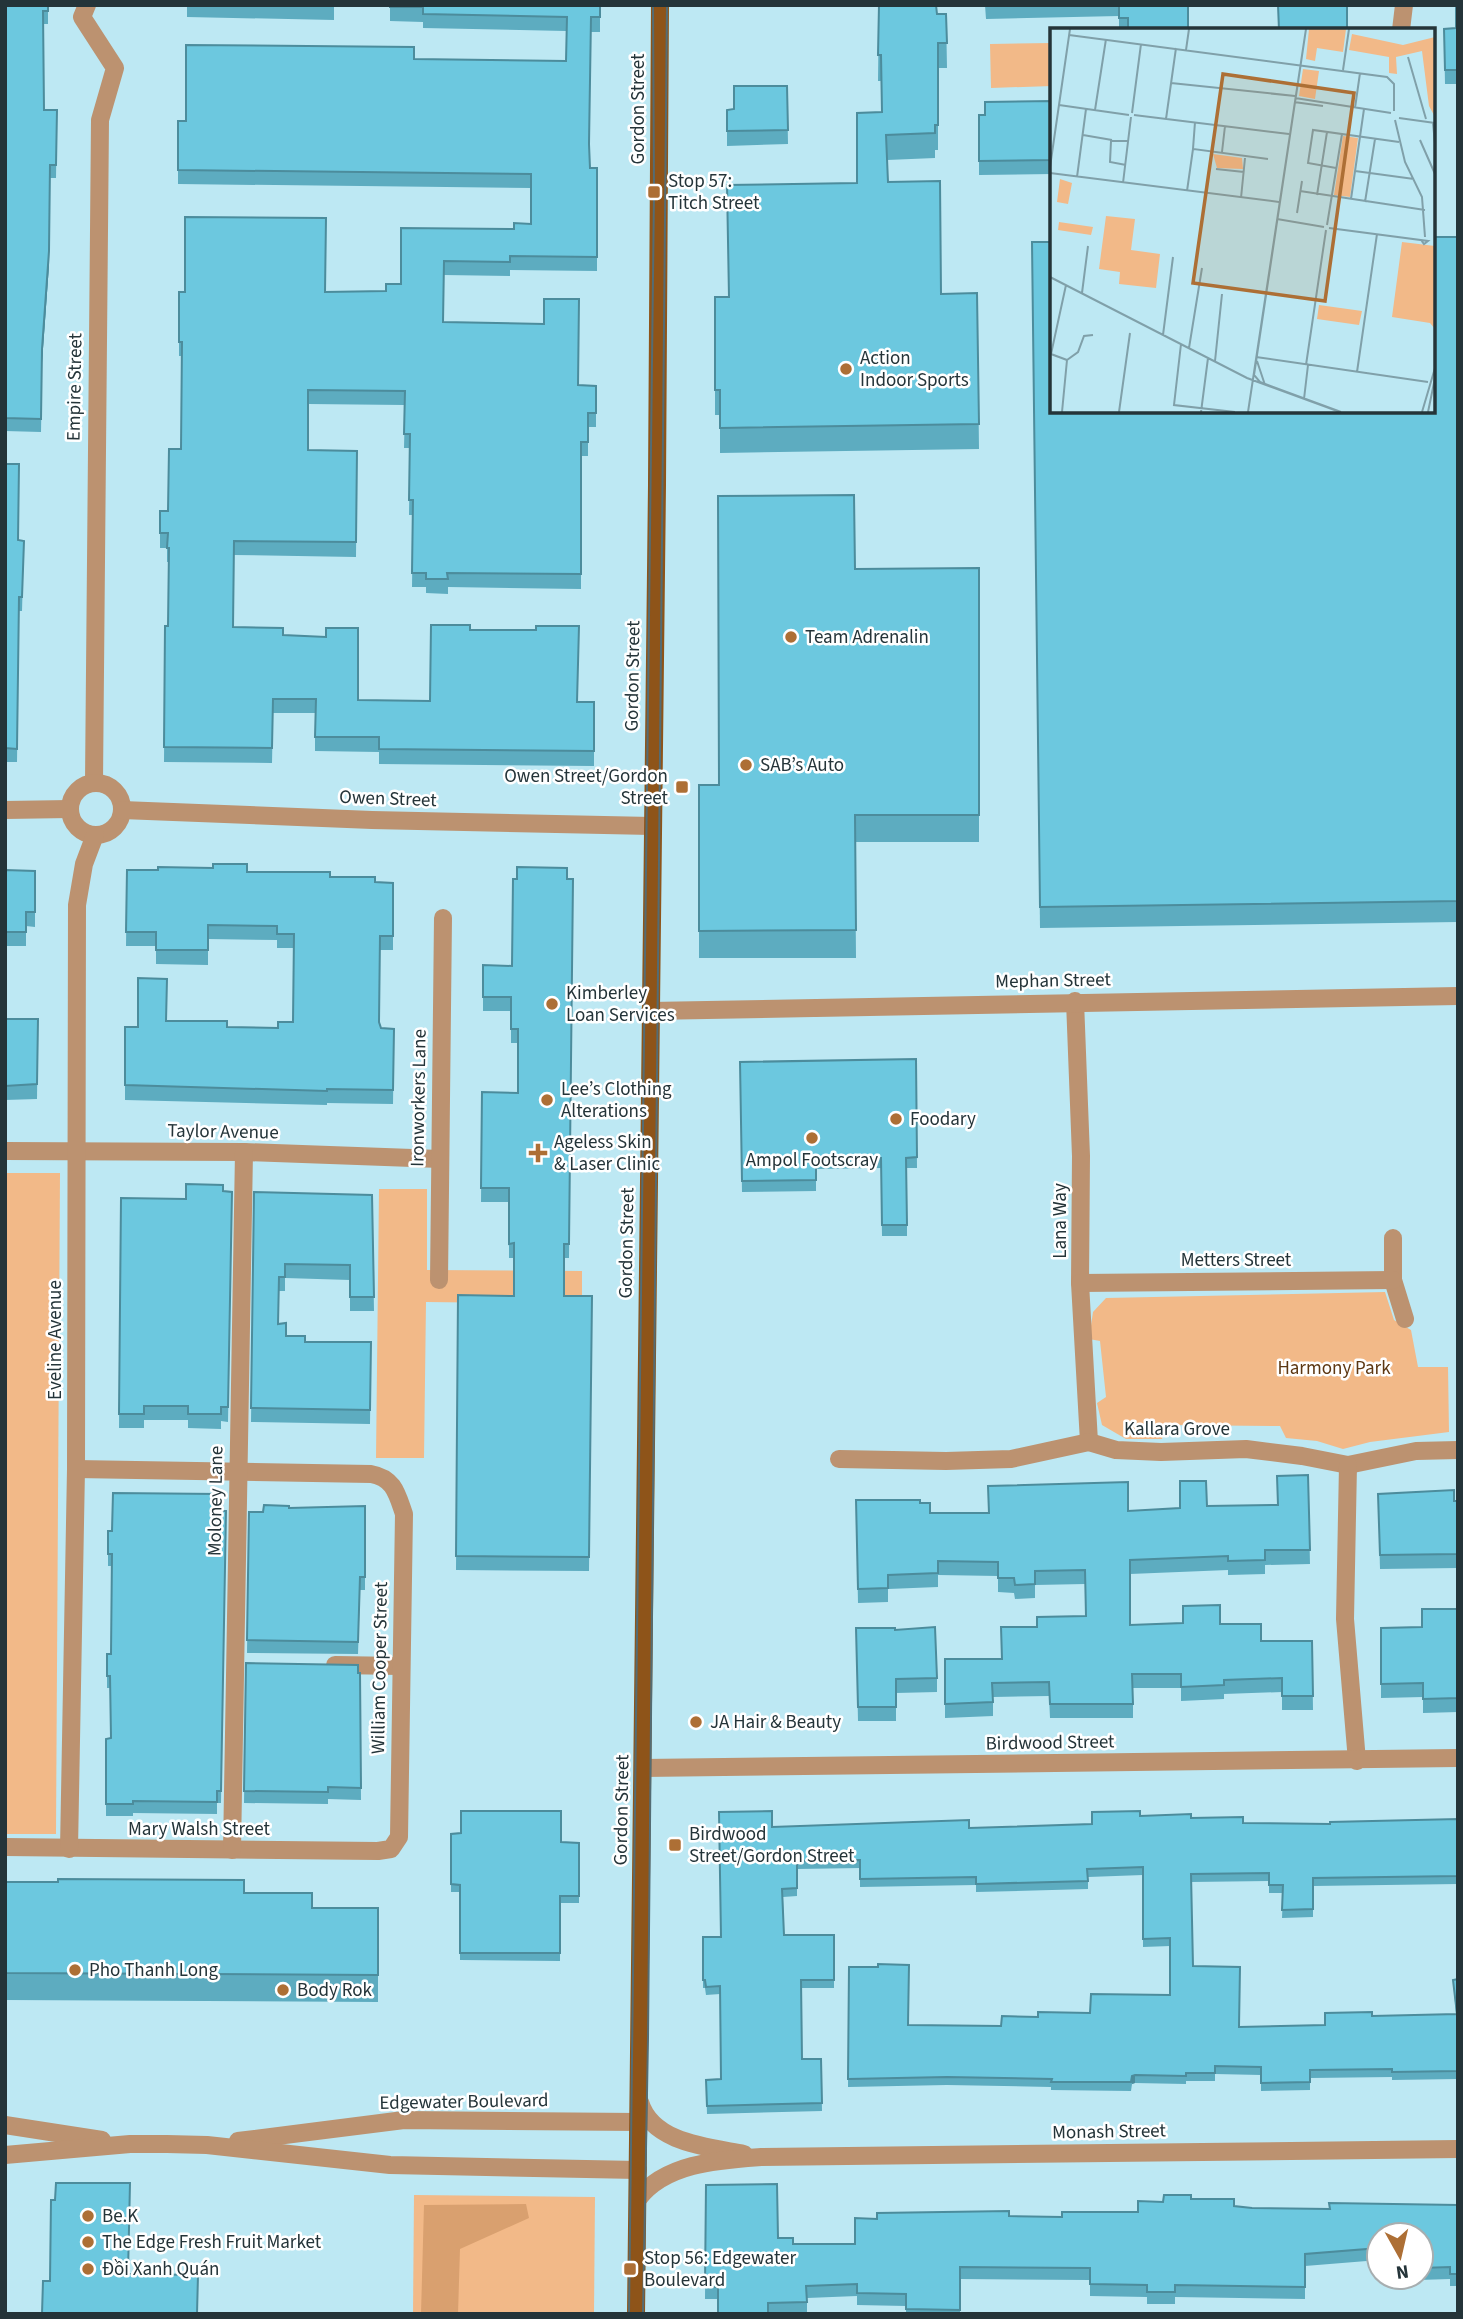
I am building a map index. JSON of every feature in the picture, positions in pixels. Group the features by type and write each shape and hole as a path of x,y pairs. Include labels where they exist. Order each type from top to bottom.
{"main road":[{"name":"Gordon Street","path":"636,2314 660,5"}],"street":[{"name":"Empire Street","path":"87,5 82,17 115,68 100,121 94,782"},
{"path":"1401,28 1404,5"},
{"path":"94,782 104,784 118,794 122,810 121,818 111,830 96,835 80,830 71,817 70,809 80,788 94,782"},
{"path":"5,810 70,809"},
{"name":"Owen Street","path":"122,810 372,820 652,826"},
{"name":"Eveline Avenue","path":"69,1849 76,1469 77,905 84,864 96,835"},
{"name":"Ironworkers Lane","path":"439,1279 443,918"},
{"name":"Mephan Street","path":"650,1010 1458,996"},
{"name":"Lana Way","path":"1075,1001 1081,1156 1080,1283 1089,1442"},
{"name":"Taylor Avenue","path":"5,1151 244,1152 440,1160"},
{"name":"Moloney Lane","path":"232,1850 242,1664 237,1474 244,1152"},
{"path":"1393,1238 1393,1280 1405,1319"},
{"name":"Metters Street","path":"1080,1283 1393,1280"},
{"name":"Kallara Grove","path":"839,1459 1011,1459 1089,1442 1116,1450 1246,1449 1348,1465 1416,1451 1458,1450"},
{"path":"1348,1465 1345,1619 1357,1760"},
{"path":"76,1469 237,1474"},
{"name":"William Cooper Street","path":"237,1474 371,1474 381,1476 395,1487 404,1514 399,1837 391,1849"},
{"path":"318,1665 401,1666"},
{"name":"Birdwood Street","path":"643,1768 1458,1758"},
{"name":"Mary Walsh Street","path":"5,1847 391,1849"},
{"name":"Monash Street","path":"639,2099 649,2119 667,2134 689,2143 761,2157"},
{"name":"Edgewater Boulevard","path":"207,2145 404,2120 639,2122"},
{"name":"Edgewater Boulevard","path":"5,2125 130,2144"},
{"name":"Edgewater Boulevard","path":"5,2155 130,2144 207,2145 390,2165 638,2170"},
{"name":"Monash Street","path":"638,2199 656,2180 681,2170 761,2157 1458,2149"}],"green space":[{"path":"1050,43 1050,86 991,88 990,44"},
{"path":"5,1173 60,1173 56,1834 5,1834"},
{"path":"379,1189 427,1189 427,1270 582,1271 582,1304 426,1302 424,1458 376,1458"},
{"name":"Harmony Park","path":"1385,1292 1394,1320 1411,1330 1418,1367 1448,1367 1449,1432 1370,1442 1343,1449 1317,1441 1286,1438 1280,1426 1166,1425 1162,1439 1126,1439 1102,1425 1097,1403 1106,1397 1100,1341 1089,1339 1093,1312 1106,1298"},
{"path":"414,2195 595,2197 594,2314 413,2314"}],"shaded area":[{"path":"526,2204 529,2218 460,2249 458,2314 421,2314 424,2205"}],"building":[{"path":"5,5 48,5 48,11 43,11 44,110 57,110 56,165 50,165 41,419 5,418"},
{"path":"390,5 600,5 600,17 591,17 589,144 590,168 597,168 597,257 510,256 510,262 444,261 443,322 544,324 544,299 579,299 578,385 596,386 596,413 588,413 588,442 581,442 581,574 447,573 448,579 426,579 426,573 412,573 413,500 409,500 410,434 404,434 405,391 308,390 308,450 357,451 356,542 234,541 233,627 283,628 283,635 326,637 326,628 358,628 358,700 430,701 431,625 470,625 470,630 536,630 536,626 579,626 577,702 594,702 594,751 379,749 379,737 315,737 316,699 273,699 272,748 164,747 169,548 168,533 160,533 160,511 168,511 169,449 181,449 182,342 179,342 179,292 185,292 185,217 326,218 325,292 386,291 386,284 401,284 401,228 514,229 514,223 531,224 531,174 178,170 178,121 186,121 186,45 414,47 414,59 566,61 567,17 423,14 423,7"},
{"path":"879,5 936,5 937,14 946,14 947,43 938,43 938,125 935,125 935,133 886,135 888,182 940,181 941,294 977,293 979,424 720,428 720,390 715,390 715,297 729,297 727,185 857,183 857,113 882,112 881,55 878,55"},
{"path":"1119,5 1188,5 1188,28 1128,28 1128,18 1119,18"},
{"path":"1278,5 1347,5 1347,28 1279,28"},
{"path":"1456,5 1458,70 1445,70 1444,29 1456,28"},
{"path":"734,86 787,86 788,130 727,131 727,110 734,109"},
{"path":"1050,101 1050,160 979,161 979,115 985,115 985,102"},
{"path":"1435,237 1458,237 1458,901 1040,907 1032,242 1050,242 1050,413 1435,413"},
{"path":"5,464 19,464 18,540 24,541 22,597 19,597 17,749 5,748"},
{"path":"854,495 855,569 979,568 979,815 855,815 856,930 699,931 699,785 719,785 718,496"},
{"path":"213,864 247,864 247,872 330,872 330,877 375,877 375,882 393,883 393,936 380,936 379,1022 381,1028 394,1029 393,1090 327,1091 125,1085 125,1027 138,1027 138,978 167,979 166,1021 227,1021 227,1027 278,1028 278,1022 293,1022 294,934 277,934 277,926 208,925 208,950 156,950 156,932 126,932 127,870 158,870 158,867 213,868"},
{"path":"517,867 567,868 567,879 573,879 569,1244 564,1244 564,1296 592,1296 589,1557 456,1556 458,1295 514,1296 514,1243 509,1244 509,1188 481,1188 482,1092 518,1093 518,1029 511,1029 511,997 483,997 483,965 512,966 513,879 517,879"},
{"path":"5,870 35,871 35,912 26,912 26,932 5,932"},
{"path":"5,1019 38,1019 37,1084 5,1086"},
{"path":"916,1059 917,1157 906,1158 907,1225 882,1225 881,1158 816,1159 816,1180 742,1181 740,1062"},
{"path":"186,1184 223,1185 223,1191 232,1192 228,1407 221,1407 221,1414 188,1414 188,1406 144,1406 144,1414 119,1414 121,1198 186,1199"},
{"path":"254,1192 372,1195 374,1297 350,1297 350,1265 285,1264 285,1277 279,1277 278,1324 286,1323 286,1336 305,1336 305,1342 371,1342 370,1410 251,1408"},
{"path":"1308,1475 1310,1550 1265,1550 1265,1560 1228,1561 1228,1556 1130,1560 1130,1625 1183,1623 1183,1606 1220,1605 1220,1624 1261,1624 1261,1641 1312,1641 1313,1696 1282,1696 1282,1678 1224,1680 1224,1685 1181,1687 1181,1674 1132,1674 1133,1704 1050,1704 1049,1682 992,1683 993,1702 945,1704 945,1659 1002,1659 1001,1627 1037,1627 1037,1617 1086,1616 1085,1570 1035,1571 1035,1584 1015,1585 1014,1578 998,1578 998,1562 938,1561 938,1573 888,1575 888,1588 858,1589 856,1500 920,1500 920,1503 930,1503 930,1513 989,1513 988,1486 1128,1482 1128,1511 1180,1508 1180,1481 1206,1481 1207,1506 1278,1505 1277,1476"},
{"path":"1454,1490 1454,1501 1458,1501 1458,1554 1380,1555 1378,1494"},
{"path":"113,1493 219,1494 219,1511 226,1511 221,1791 217,1791 217,1802 133,1801 133,1804 106,1804 106,1739 111,1738 107,1654 111,1654 112,1554 108,1554 108,1531 112,1531"},
{"path":"264,1505 289,1508 365,1506 365,1577 360,1577 358,1642 247,1640 249,1512 263,1512"},
{"path":"1422,1609 1458,1609 1458,1698 1423,1699 1423,1683 1381,1684 1381,1628 1422,1627"},
{"path":"935,1627 937,1678 896,1679 896,1707 858,1707 856,1628 895,1630"},
{"path":"246,1663 358,1665 361,1788 328,1787 328,1792 244,1791"},
{"path":"461,1811 561,1811 561,1842 579,1843 579,1896 560,1896 560,1953 460,1953 460,1885 451,1884 451,1834 461,1833"},
{"path":"772,1811 772,1827 969,1820 969,1828 1092,1824 1092,1812 1140,1811 1140,1816 1191,1814 1191,1818 1243,1817 1243,1823 1330,1824 1458,1819 1458,1876 1313,1878 1313,1909 1282,1910 1283,1885 1269,1885 1269,1873 1191,1874 1193,1966 1240,1967 1239,2027 1325,2025 1325,2013 1372,2012 1372,2016 1457,2014 1453,1980 1458,1979 1458,2071 1310,2070 1310,2082 1261,2083 1261,2067 1215,2066 1215,2073 1186,2073 1186,2076 1135,2075 1132,2076 1131,2082 1051,2082 1052,2079 947,2077 848,2079 849,1967 909,1965 908,2025 1001,2026 1002,2016 1038,2017 1038,2012 1090,2013 1091,1994 1170,1995 1170,1938 1143,1939 1143,1867 1087,1869 1088,1881 976,1884 976,1877 860,1879 860,1860 797,1861 797,1888 782,1889 784,1935 834,1935 834,1980 801,1980 802,2059 821,2059 822,2103 707,2106 706,2080 721,2079 720,1986 706,1987 703,1980 703,1937 721,1937 719,1812"},
{"path":"58,1879 244,1880 244,1893 312,1893 312,1908 378,1908 378,1975 5,1973 5,1882 58,1882"},
{"path":"56,2183 130,2183 128,2274 198,2275 197,2314 42,2314 43,2281 50,2281 51,2200 55,2200"},
{"path":"777,2184 778,2238 793,2238 793,2244 855,2244 855,2218 877,2219 877,2213 1009,2211 1009,2216 1062,2217 1062,2212 1138,2212 1138,2201 1163,2202 1164,2195 1191,2195 1191,2199 1234,2199 1234,2206 1252,2208 1330,2209 1329,2203 1458,2205 1458,2274 1450,2274 1450,2267 1435,2268 1435,2221 1365,2221 1365,2249 1305,2254 1305,2287 1175,2285 1175,2292 1147,2292 1147,2285 1090,2284 1090,2268 960,2267 960,2310 906,2309 906,2294 857,2293 857,2284 806,2286 807,2302 768,2303 768,2314 718,2314 718,2287 705,2287 706,2185"}],"tram line":[{"path":"629,2314 654,192 653,5"},
{"path":"643,2314 648,2038 667,5"}],"place":[{"name":"Stop 57: Titch Street","path":"654,192"},
{"name":"Action Indoor Sports","path":"846,369"},
{"name":"Team Adrenalin","path":"791,637"},
{"name":"SAB’s Auto","path":"746,765"},
{"name":"Owen Street/Gordon Street","path":"682,787"},
{"name":"Kimberley Loan Services","path":"552,1004"},
{"name":"Lee’s Clothing Alterations","path":"547,1100"},
{"name":"Foodary","path":"896,1119"},
{"name":"Ampol Footscray","path":"812,1138"},
{"name":"Ageless Skin & Laser Clinic","path":"538,1153"},
{"name":"JA Hair & Beauty","path":"696,1722"},
{"name":"Birdwood Street/Gordon Street","path":"675,1845"},
{"name":"Pho Thanh Long","path":"75,1970"},
{"name":"Body Rok","path":"283,1990"},
{"name":"Be.K","path":"88,2216"},
{"name":"The Edge Fresh Fruit Market","path":"88,2242"},
{"name":"Đồi Xanh Quán","path":"88,2269"},
{"name":"Stop 56: Edgewater Boulevard","path":"630,2269"}]}
